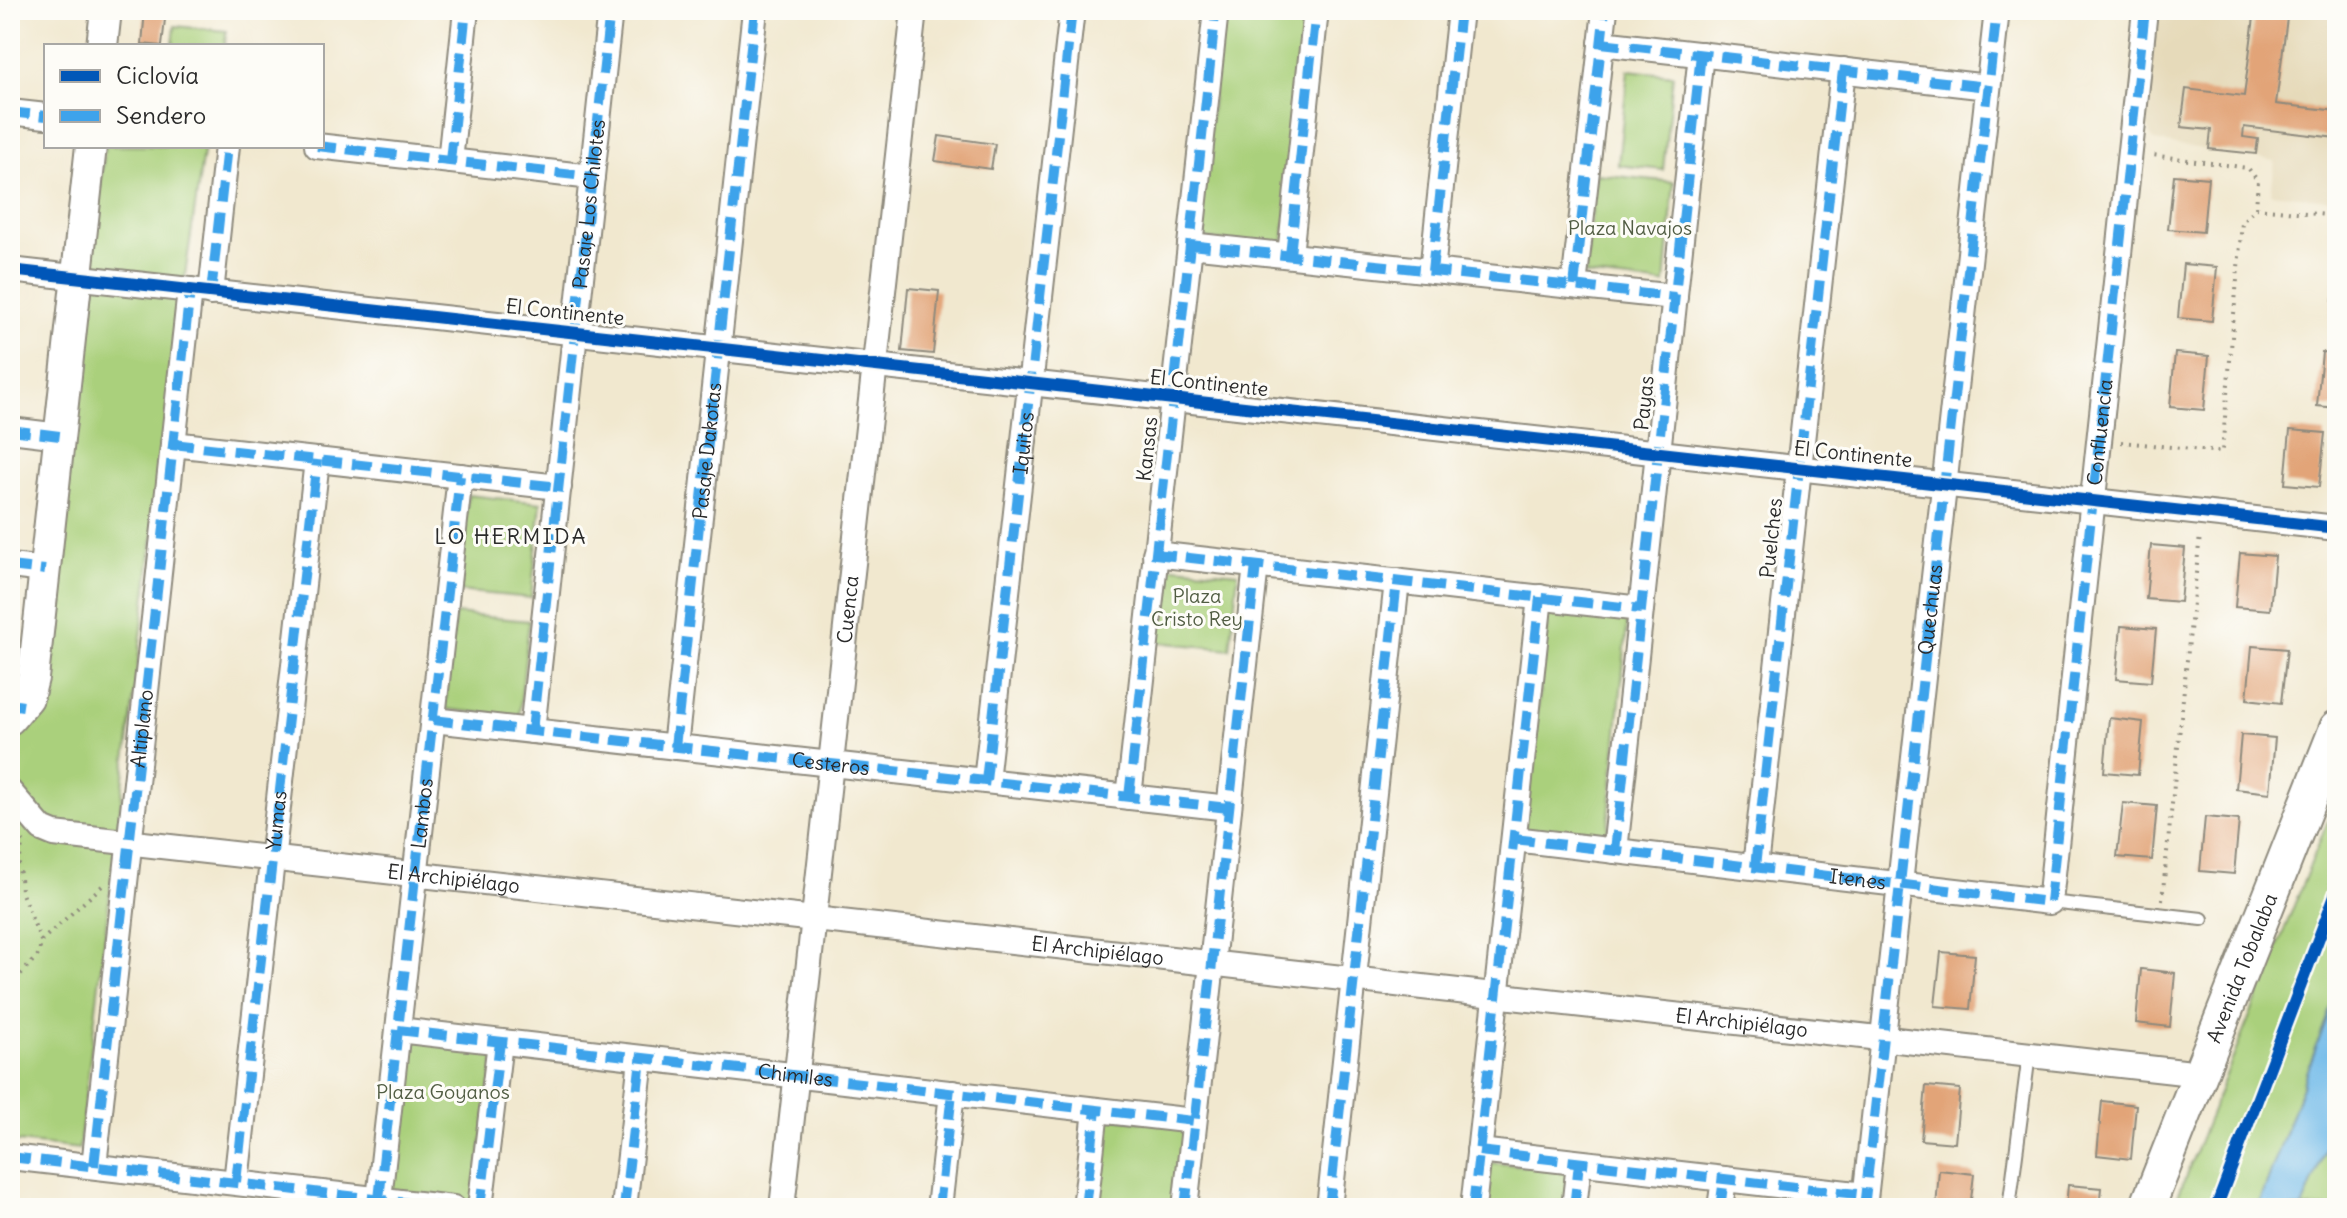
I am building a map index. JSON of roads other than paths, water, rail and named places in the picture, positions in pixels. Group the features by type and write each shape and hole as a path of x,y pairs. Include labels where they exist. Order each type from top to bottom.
{"main road":[{"name":"Avenida Tobalaba","path":"2147,1208 2337,728"}],"street":[{"path":"102,44 106,10"},
{"path":"450,161 466,10"},
{"name":"Pasaje Los Chilotes","path":"532,731 610,10"},
{"name":"Pasaje Dakotas","path":"675,747 755,10"},
{"name":"Cuenca","path":"782,1208 914,10"},
{"name":"Iquitos","path":"986,781 1072,10"},
{"name":"Kansas","path":"1129,797 1216,10"},
{"path":"1290,255 1316,10 1307,10"},
{"path":"1432,271 1460,10"},
{"path":"1574,286 1605,10"},
{"name":"Quechuas","path":"1865,1202 1997,10"},
{"name":"Confluencia","path":"2050,902 2145,10"},
{"path":"1601,43 1988,87"},
{"name":"Payas","path":"1615,851 1701,54"},
{"name":"Puelches","path":"1755,867 1843,70"},
{"path":"10,112 44,116"},
{"path":"324,147 592,177"},
{"path":"14,710 33,678 91,148"},
{"name":"Altiplano","path":"94,1166 173,444 227,148"},
{"path":"1190,245 1675,297"},
{"name":"El Continente","path":"10,270 2337,528"},
{"path":"10,430 60,436"},
{"path":"173,444 559,487"},
{"name":"Yumas","path":"236,1182 317,460"},
{"name":"Lambos","path":"379,1199 460,476"},
{"path":"1155,554 1641,609"},
{"path":"1185,1208 1256,565"},
{"path":"10,566 45,570"},
{"path":"1329,1208 1397,581"},
{"path":"1473,1208 1540,597"},
{"name":"Cesteros","path":"433,720 1229,808"},
{"name":"El Archipiélago","path":"10,792 34,821 54,834 128,855 272,859 2201,1074"},
{"name":"Itenes","path":"1514,839 2050,902"},
{"name":"Chimiles","path":"398,1030 1194,1121"},
{"path":"480,1208 500,1042"},
{"path":"624,1208 641,1059"},
{"path":"939,1208 952,1093"},
{"path":"1085,1208 1096,1110"},
{"path":"1479,1151 1724,1179 1865,1202"},
{"path":"10,1157 453,1208"},
{"path":"1574,1208 1579,1163"},
{"path":"1720,1208 1724,1179"}],"lane":[{"name":"Itenes","path":"2050,902 2202,919"},
{"path":"2009,1208 2029,1054"}],"water":[{"path":"2337,990 2337,1120 2302,1208 2258,1208"}],"district":[{"name":"LO HERMIDA","path":"511,536"}],"park label":[{"name":"Plaza Navajos","path":"1630,228"},
{"name":"Plaza Cristo Rey","path":"1197,608"},
{"name":"Plaza Goyanos","path":"443,1092"}]}
